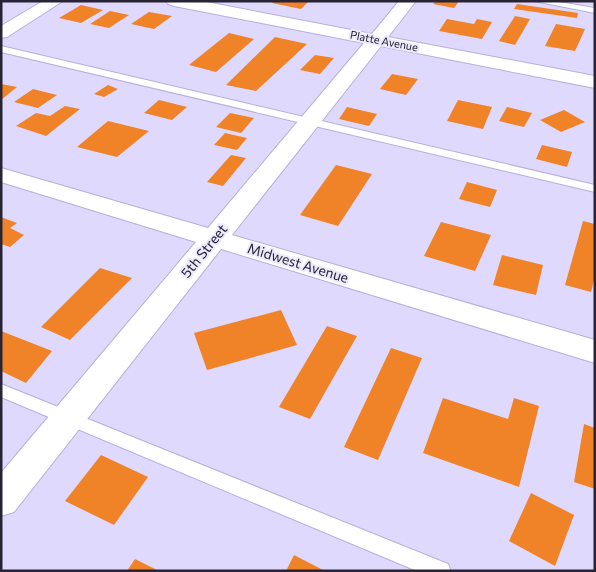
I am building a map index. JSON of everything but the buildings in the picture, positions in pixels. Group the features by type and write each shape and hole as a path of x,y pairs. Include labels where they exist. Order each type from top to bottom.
{"street":[{"path":"1,33 55,1"},
{"name":"Platte Avenue","path":"174,1 595,82"},
{"name":"5th Street","path":"1,500 408,1"},
{"name":"Midwest Avenue","path":"1,175 595,352"}],"lane":[{"path":"538,1 595,11"},
{"path":"1,49 595,189"},
{"path":"1,390 441,571"}]}
